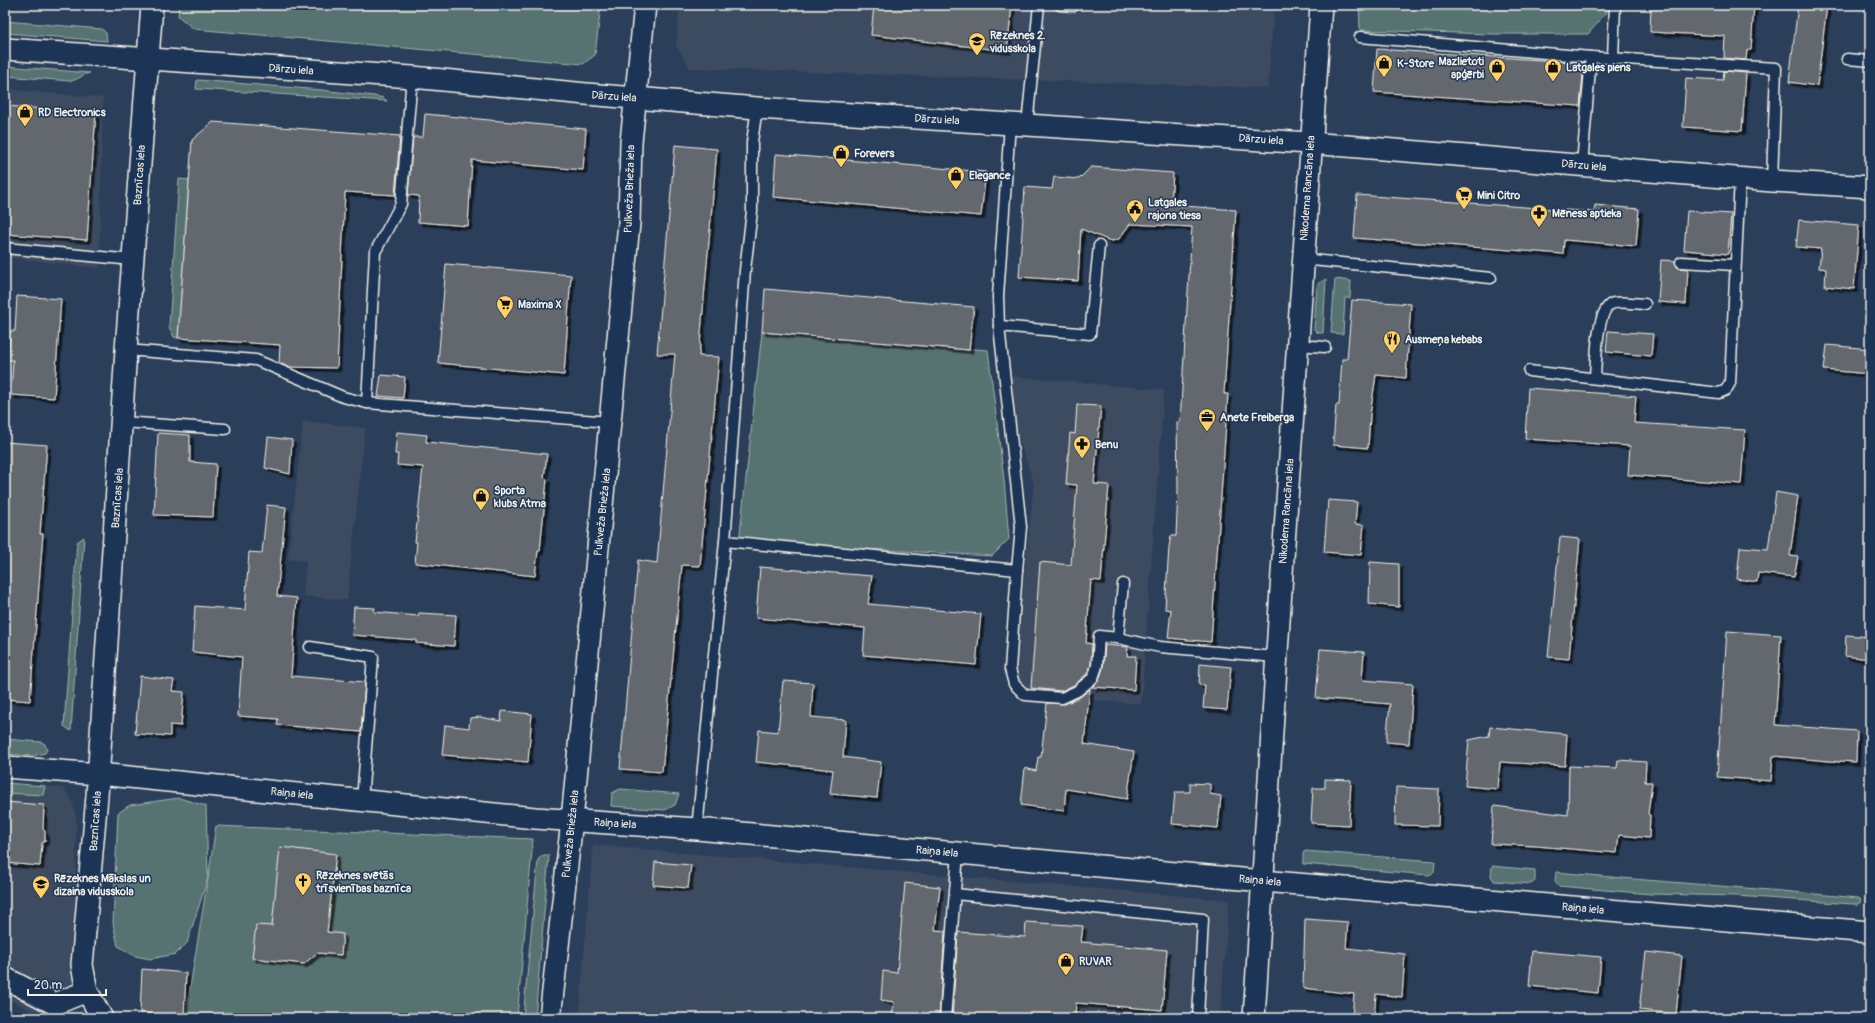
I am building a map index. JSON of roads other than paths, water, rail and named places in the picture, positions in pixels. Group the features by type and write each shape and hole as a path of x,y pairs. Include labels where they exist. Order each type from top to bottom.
{"street":[{"name":"Baznīcas iela","path":"86,991 82,965 99,774 126,350 152,5"},
{"name":"Pulkveža Brieža iela","path":"550,1018 572,820 629,223 631,142 645,5"},
{"name":"Nikodema Rancāna iela","path":"1254,1018 1302,259 1321,5"},
{"name":"Dārzu iela","path":"5,49 412,77 757,108 1310,143 1772,181 1870,187"},
{"name":"Raiņa iela","path":"5,766 99,774 535,818 697,829 1262,881 1870,932"},
{"path":"5,978 55,1004 86,991 102,1018"}],"lane":[{"path":"1039,5 1019,124 998,296 998,326 1006,380 1021,527 1010,670 1014,684 1025,695 1062,698 1077,691 1093,678 1097,666 1099,636 1118,638 1160,647 1276,657"},
{"path":"1060,5 1073,6"},
{"path":"1613,58 1616,5"},
{"path":"1360,36 1591,57 1776,68 1772,181"},
{"path":"1582,165 1591,57"},
{"path":"1847,59 1870,61"},
{"path":"367,403 375,252 401,204 412,77"},
{"path":"697,829 724,541 745,270 752,211 752,142 757,108"},
{"path":"1529,371 1719,393 1726,390 1730,383 1740,178"},
{"path":"998,326 1090,334 1099,246"},
{"path":"5,248 133,260"},
{"path":"1302,259 1490,278"},
{"path":"1682,262 1735,265"},
{"path":"1595,378 1601,318 1605,308 1613,302 1645,304"},
{"path":"1297,345 1325,347"},
{"path":"126,350 256,360 343,397 367,403 610,422"},
{"path":"122,422 225,429"},
{"path":"724,541 1017,570"},
{"path":"1118,638 1123,584"},
{"path":"310,647 373,657 362,801"},
{"path":"945,1018 958,853"},
{"path":"955,894 1203,919 1198,1018"}],"place":[{"name":"Rēzeknes 2. vidusskola","path":"977,56"},
{"name":"K-Store","path":"1384,78"},
{"name":"Mazlietoti apģērbi","path":"1497,82"},
{"name":"Latgales piens","path":"1553,82"},
{"name":"RD Electronics","path":"25,127"},
{"name":"Forevers","path":"841,168"},
{"name":"Elegance","path":"956,190"},
{"name":"Mini Citro","path":"1464,210"},
{"name":"Latgales rajona tiesa","path":"1135,223"},
{"name":"Mēness aptieka","path":"1539,228"},
{"name":"Maxima X","path":"505,319"},
{"name":"Ausmeņa kebabs","path":"1392,354"},
{"name":"Anete Freiberga","path":"1207,432"},
{"name":"Benu","path":"1082,459"},
{"name":"Sporta klubs Atma","path":"481,511"},
{"name":"Rēzeknes svētās trīsvienības baznīca","path":"303,896"},
{"name":"Rēzeknes Mākslas un dizaina vidusskola","path":"41,899"},
{"name":"RUVAR","path":"1066,976"}]}
